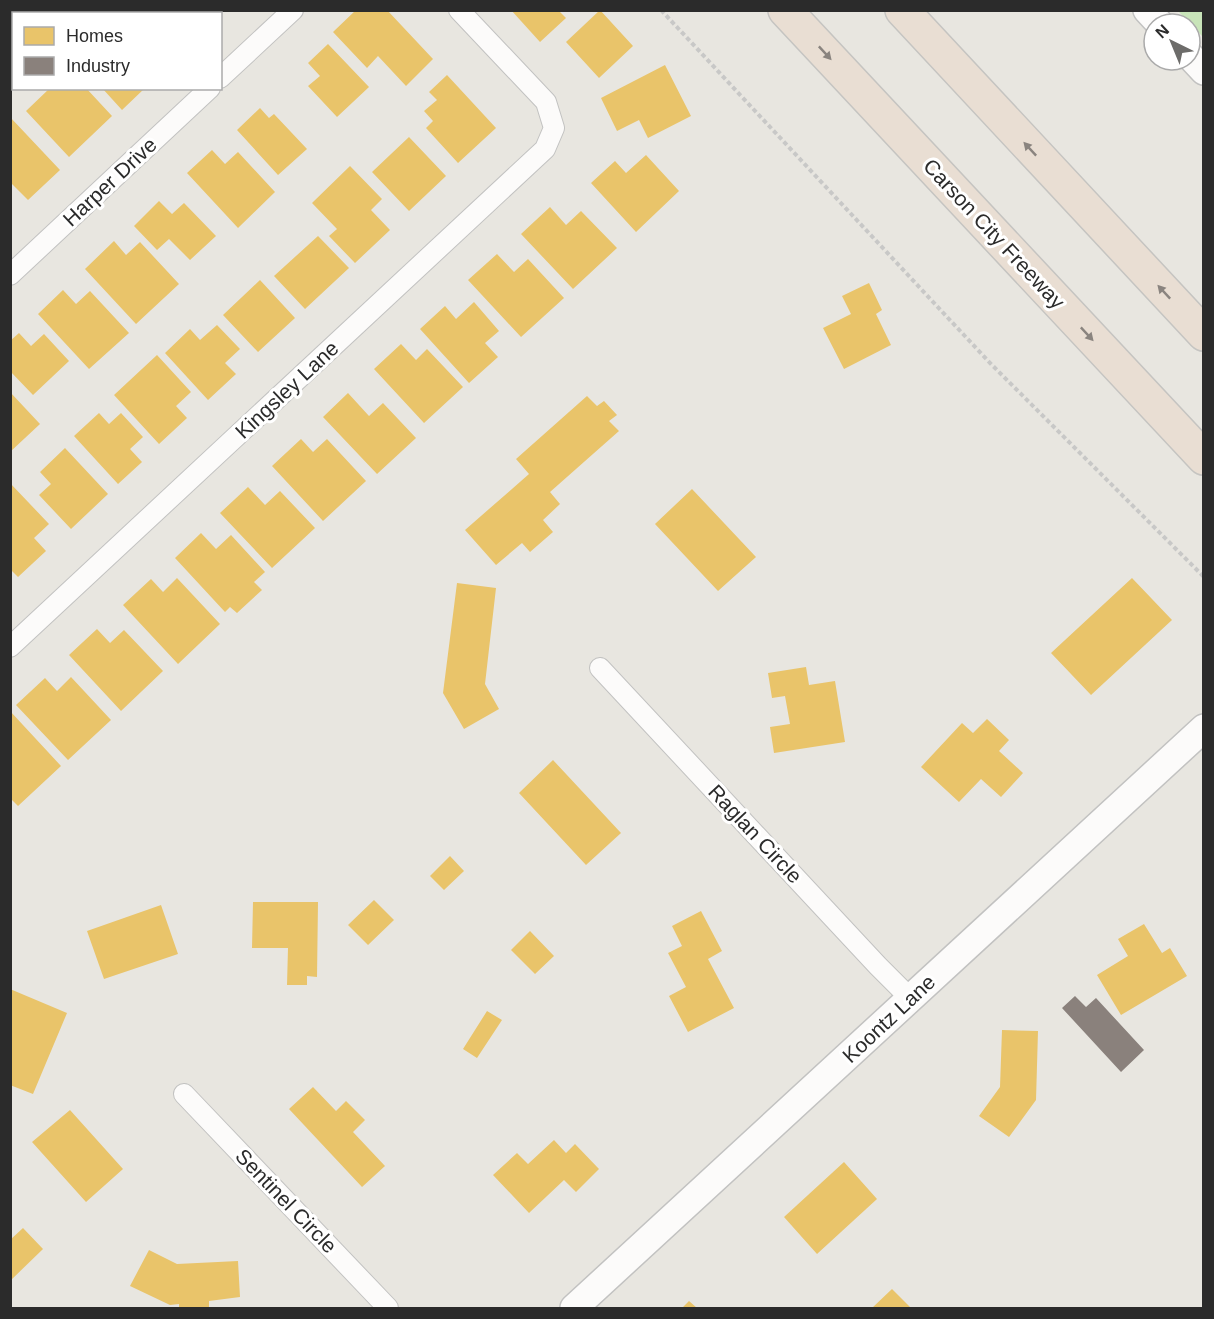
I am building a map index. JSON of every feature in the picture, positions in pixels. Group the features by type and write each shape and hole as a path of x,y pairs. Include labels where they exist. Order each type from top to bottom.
{"highway":[{"name":"Carson City Freeway","path":"785,10 1203,458"},
{"path":"902,10 1203,334"}],"street":[{"path":"222,76 293,10"},
{"name":"Kingsley Lane","path":"10,647 545,149 554,128 546,102 459,10"},
{"name":"Harper Drive","path":"10,275 208,90"},
{"name":"Raglan Circle","path":"600,668 911,999"},
{"name":"Koontz Lane","path":"574,1308 1203,728"},
{"name":"Sentinel Circle","path":"184,1094 388,1308"}],"path":[{"path":"660,10 990,363 1203,578"}],"green space":[{"path":"1203,11 1203,37 1202,12 1179,12"}],"building: Homes":[{"path":"140,10 203,10 204,12 138,12"},
{"path":"356,10 387,10 433,59 406,86 378,56 367,68 333,32"},
{"path":"511,10 558,10 566,18 540,42"},
{"path":"600,10 633,46 599,78 566,42"},
{"path":"10,12 12,14 12,60 10,62"},
{"path":"328,44 369,87 337,117 308,86 320,76 308,63"},
{"path":"665,65 691,116 648,138 639,120 617,131 601,98"},
{"path":"447,75 496,128 458,163 426,128 433,121 424,111 437,100 429,92"},
{"path":"48,90 88,90 112,116 69,157 26,111"},
{"path":"104,90 143,90 122,110"},
{"path":"260,108 269,118 274,114 307,149 278,175 237,130"},
{"path":"10,117 60,170 28,200 10,182"},
{"path":"409,137 446,176 409,211 372,172"},
{"path":"212,150 225,164 238,152 275,192 238,228 187,173"},
{"path":"646,155 679,191 636,232 591,183 615,161 626,173"},
{"path":"350,166 382,199 371,210 390,230 355,263 329,236 337,229 312,203"},
{"path":"159,201 172,214 184,203 216,236 190,260 169,239 157,250 134,226"},
{"path":"550,207 566,225 581,211 617,248 573,289 521,234"},
{"path":"318,236 349,268 305,309 274,276"},
{"path":"114,241 126,255 140,242 179,284 136,324 85,269"},
{"path":"497,254 514,272 528,259 564,298 521,337 468,280"},
{"path":"260,280 295,318 258,352 223,315"},
{"path":"869,283 882,310 876,314 891,345 844,369 823,328 851,314 842,296"},
{"path":"63,290 76,304 90,291 129,333 89,369 38,314"},
{"path":"474,302 499,331 485,343 498,357 469,383 420,329 445,306 456,319"},
{"path":"217,325 240,349 225,363 236,374 208,400 165,353 190,329 200,340"},
{"path":"19,333 31,346 44,334 69,361 33,395 10,371 10,341"},
{"path":"401,344 416,360 427,349 463,387 424,423 374,369"},
{"path":"157,355 191,392 176,406 187,418 159,444 114,395"},
{"path":"10,392 40,424 10,452"},
{"path":"348,393 369,416 383,403 416,438 377,474 323,417"},
{"path":"587,396 597,406 604,401 617,415 609,421 619,431 550,492 560,504 543,520 553,532 530,552 522,543 496,565 465,530 529,474 516,459"},
{"path":"99,413 109,424 121,413 143,437 130,449 142,462 118,484 74,436"},
{"path":"301,439 313,452 327,439 366,481 323,521 272,466"},
{"path":"65,448 108,494 71,529 39,495 51,484 40,472"},
{"path":"10,483 49,524 34,538 46,551 18,577 10,569"},
{"path":"248,487 265,505 280,491 315,528 272,568 220,513"},
{"path":"692,489 756,557 718,591 655,524"},
{"path":"201,533 216,549 231,535 265,572 254,582 262,590 237,613 230,607 225,612 175,558"},
{"path":"177,578 220,624 178,664 123,605 151,579 163,592"},
{"path":"1132,578 1172,620 1091,695 1051,653"},
{"path":"457,583 496,588 485,684 499,709 464,729 443,693"},
{"path":"97,629 110,643 124,630 163,671 121,711 69,655"},
{"path":"806,667 809,685 835,681 845,742 774,753 770,727 790,724 785,696 772,698 768,673"},
{"path":"71,677 111,720 68,760 16,705 45,678 57,691"},
{"path":"10,711 61,766 18,806 10,798"},
{"path":"987,719 1009,740 999,751 1023,773 1001,797 981,779 959,802 921,767 962,723 973,733"},
{"path":"553,760 621,833 586,865 519,793"},
{"path":"450,856 464,871 444,890 430,876"},
{"path":"374,900 394,920 368,945 348,925"},
{"path":"253,902 318,902 317,977 307,976 307,985 287,985 288,948 252,948"},
{"path":"161,905 178,954 104,979 87,931"},
{"path":"701,911 722,951 708,959 734,1008 688,1032 669,996 686,987 668,953 682,946 672,926"},
{"path":"1144,924 1162,953 1170,948 1187,976 1121,1015 1097,975 1128,956 1118,939"},
{"path":"530,931 554,956 535,974 511,950"},
{"path":"10,989 67,1013 33,1094 10,1085"},
{"path":"487,1011 502,1020 477,1058 463,1049"},
{"path":"1002,1030 1038,1031 1036,1100 1009,1137 979,1116 1000,1087"},
{"path":"313,1087 336,1111 346,1101 365,1120 353,1132 385,1166 362,1187 289,1109"},
{"path":"70,1110 123,1169 86,1202 32,1142"},
{"path":"554,1140 566,1153 575,1144 599,1169 576,1192 564,1180 529,1213 493,1175 517,1153 528,1164"},
{"path":"844,1162 877,1199 817,1254 784,1217"},
{"path":"23,1228 43,1249 10,1281 10,1240"},
{"path":"149,1250 177,1264 238,1261 240,1297 209,1301 209,1308 179,1308 179,1304 170,1305 130,1286"},
{"path":"892,1289 911,1308 872,1308"},
{"path":"689,1301 697,1308 682,1308"}],"building: Industry":[{"path":"1075,996 1086,1007 1096,998 1144,1050 1121,1072 1062,1008"}]}
